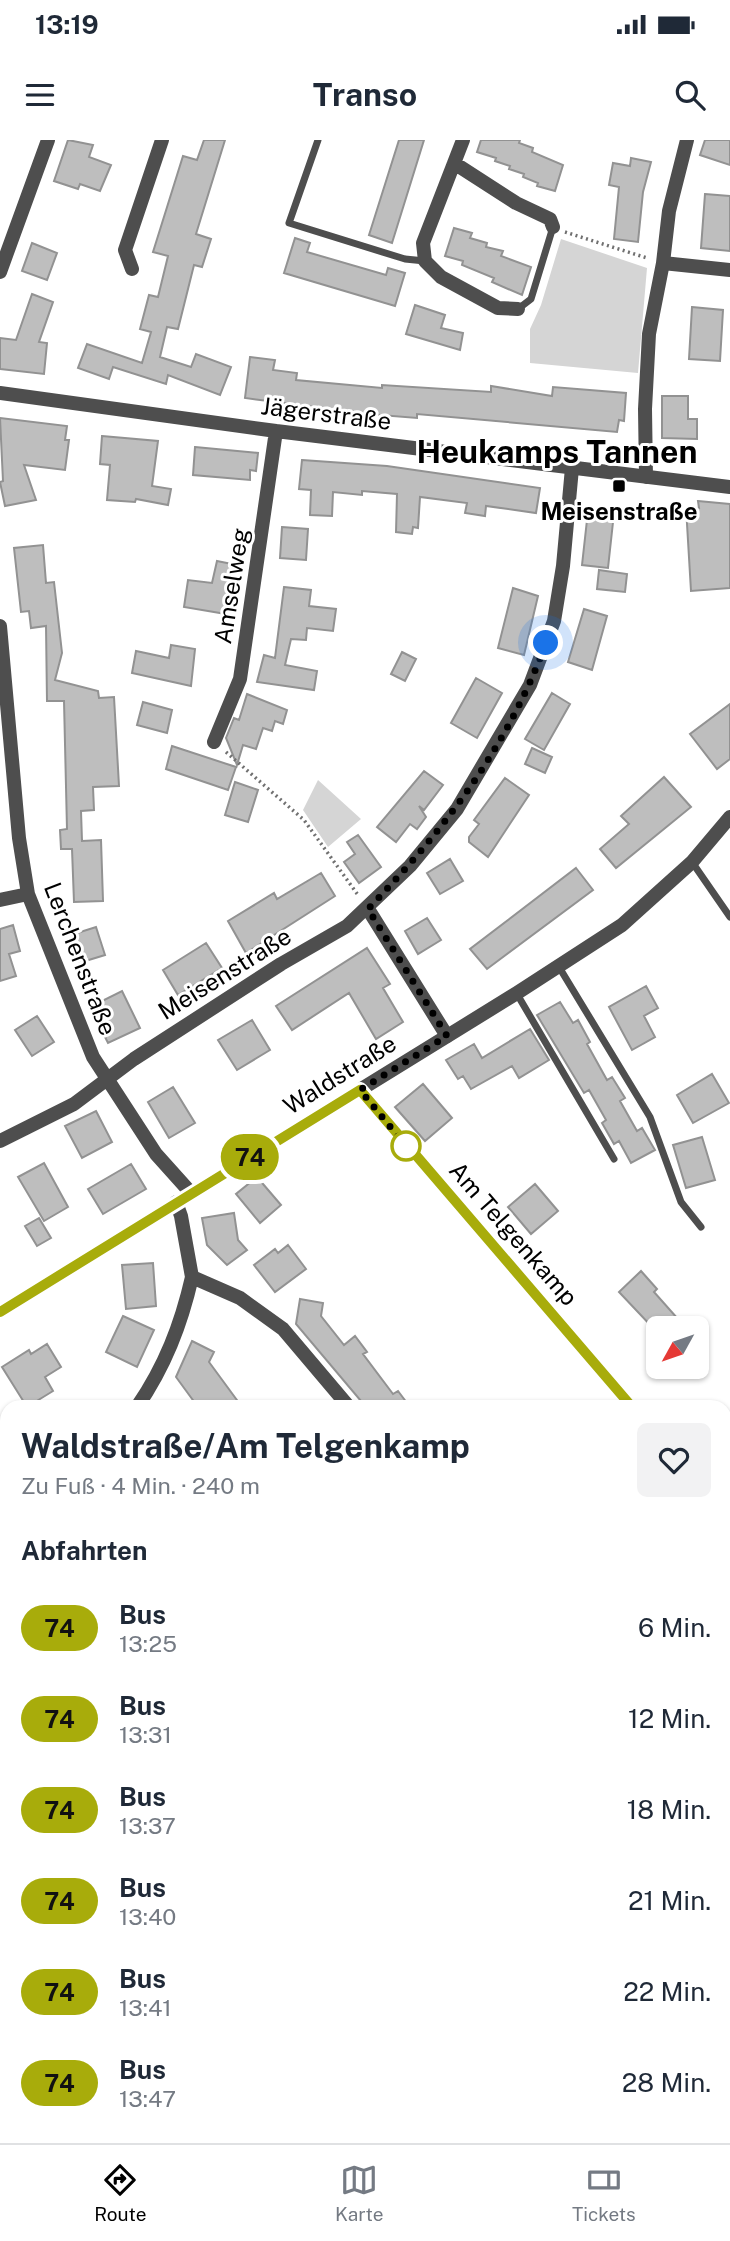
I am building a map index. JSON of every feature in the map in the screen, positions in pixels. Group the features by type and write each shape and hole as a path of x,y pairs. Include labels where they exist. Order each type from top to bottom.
{"street":[{"path":"0,272 48,140"},
{"path":"132,269 125,250 162,140"},
{"path":"463,140 423,243 425,261 441,277 498,308 518,309"},
{"path":"646,477 645,410 649,334 663,263 669,211 687,140"},
{"path":"454,163 516,203 544,214 550,219 553,228"},
{"path":"663,263 730,270"},
{"name":"Jägerstraße","path":"0,393 276,431 730,487"},
{"name":"Amselweg","path":"214,742 240,678 276,431"},
{"name":"Meisenstraße","path":"0,1141 74,1104 281,964 347,926 368,909 457,810 530,685 554,621 563,566 572,468"},
{"name":"Lerchenstraße","path":"0,626 19,838 28,894 88,1045 107,1080 156,1154 191,1193"},
{"name":"Waldstraße","path":"0,1312 517,993 622,925 692,862 730,817"},
{"path":"0,900 28,894"},
{"path":"368,909 447,1036"},
{"name":"Am Telgenkamp","path":"360,1090 626,1400"},
{"path":"142,1400 158,1377 171,1350 192,1277 176,1202"},
{"path":"192,1277 240,1298 283,1329 343,1400"}],"lane":[{"path":"318,140 289,223 405,260 425,261"},
{"path":"518,309 531,299 553,228"},
{"path":"692,862 730,917"},
{"path":"559,966 650,1117 681,1202 701,1227"},
{"path":"517,993 614,1159"}],"path":[{"path":"553,228 663,263"},
{"path":"214,742 304,820 368,909"}],"shaded area":[{"path":"561,239 647,268 638,373 530,363 530,329 541,305"},
{"path":"318,780 361,819 328,847 303,810"}],"building":[{"path":"68,140 93,145 89,157 111,165 100,191 80,184 78,189 54,181"},
{"path":"204,140 225,140 196,234 211,239 202,267 194,265 178,329 167,327 160,357 191,367 196,354 231,367 220,395 168,375 166,384 113,367 109,379 78,368 87,344 142,363 151,332 140,329 149,295 158,297 168,256 153,252 183,156 197,160"},
{"path":"399,140 424,140 392,243 369,235"},
{"path":"481,140 520,140 519,143 533,148 532,152 563,165 555,191 537,186 538,183 523,177 524,174 495,161 496,158 477,152"},
{"path":"705,140 730,140 730,165 700,155"},
{"path":"631,158 651,162 643,192 638,242 614,239 619,187 609,185 613,163 630,166"},
{"path":"705,194 730,196 730,251 701,248"},
{"path":"454,228 472,233 470,238 487,243 486,247 503,251 501,256 531,267 522,295 492,282 494,278 462,265 463,261 445,256"},
{"path":"295,238 310,243 307,252 386,275 388,268 405,273 395,306 284,273"},
{"path":"32,243 57,253 47,280 22,271"},
{"path":"32,294 53,302 39,342 47,343 44,374 0,369 0,338 16,340"},
{"path":"415,305 445,315 441,328 463,333 460,350 406,334"},
{"path":"692,307 723,310 720,361 689,359"},
{"path":"250,357 275,360 273,370 297,373 296,380 382,388 382,385 491,392 491,386 552,396 553,387 626,393 624,421 619,420 617,432 417,414 417,418 380,415 245,398"},
{"path":"662,396 688,396 688,419 697,419 697,439 662,438"},
{"path":"0,418 67,426 65,440 69,440 65,470 24,465 36,500 5,506 0,482 3,481"},
{"path":"102,436 158,441 152,486 171,489 168,505 136,499 135,502 107,500 110,465 100,464"},
{"path":"195,447 258,453 256,471 250,470 250,480 193,475"},
{"path":"302,460 387,466 540,488 536,513 486,506 485,516 465,513 467,503 420,497 418,528 413,527 412,534 396,532 397,494 362,491 362,495 333,492 332,516 310,515 311,490 299,489"},
{"path":"698,501 730,504 730,588 691,591 686,507 699,508"},
{"path":"588,511 614,513 608,568 582,565"},
{"path":"282,527 308,529 306,560 280,558"},
{"path":"43,545 46,583 54,582 62,653 55,680 98,691 99,698 114,697 119,786 93,787 94,810 81,811 82,841 101,840 103,901 74,902 72,849 61,849 60,830 67,829 64,701 47,701 46,626 31,628 29,611 21,612 14,548"},
{"path":"217,561 242,566 232,615 184,607 188,580 212,583"},
{"path":"599,570 627,574 625,592 597,589"},
{"path":"284,587 311,590 309,606 336,609 333,631 307,628 306,640 291,639 285,665 317,671 314,690 257,682 264,655 275,658"},
{"path":"513,588 538,596 524,655 498,648"},
{"path":"584,609 607,616 592,670 568,662"},
{"path":"171,645 195,649 191,686 132,673 136,651 169,658"},
{"path":"402,652 416,659 405,681 391,674"},
{"path":"476,678 502,693 477,738 451,723"},
{"path":"552,693 570,704 544,750 525,739"},
{"path":"247,694 287,710 283,724 275,721 272,731 263,728 256,749 243,745 237,765 226,738 234,718 239,720"},
{"path":"143,702 172,710 167,733 137,725"},
{"path":"730,704 730,759 717,769 690,734"},
{"path":"172,746 236,767 228,790 166,769"},
{"path":"532,748 552,757 545,773 525,764"},
{"path":"424,771 443,785 424,810 419,806 426,817 417,829 410,824 396,842 377,827"},
{"path":"664,777 691,807 616,868 600,849 629,824 621,816"},
{"path":"505,778 529,795 488,857 469,842 469,837 479,824 474,820"},
{"path":"235,782 258,790 248,822 225,815"},
{"path":"358,835 381,867 359,883 344,862 355,854 347,842"},
{"path":"450,859 463,881 440,894 427,873"},
{"path":"576,868 593,890 487,969 470,949"},
{"path":"321,873 335,896 246,953 228,921 274,893 277,899"},
{"path":"427,918 441,940 418,954 405,931"},
{"path":"13,925 20,951 9,954 16,976 0,981 0,929"},
{"path":"96,927 105,955 79,963 71,935"},
{"path":"206,943 222,968 178,995 163,970"},
{"path":"367,948 390,984 383,988 403,1022 376,1039 349,993 292,1030 276,1006"},
{"path":"646,986 658,1008 644,1016 655,1037 632,1050 609,1007"},
{"path":"122,991 140,1028 108,1043 90,1007"},
{"path":"560,1002 573,1023 578,1020 590,1042 587,1044 607,1080 612,1077 625,1098 620,1101 637,1131 642,1128 655,1150 631,1163 619,1141 614,1144 602,1123 606,1120 589,1090 584,1093 537,1015"},
{"path":"37,1016 54,1042 32,1056 15,1030"},
{"path":"252,1020 270,1050 237,1070 218,1040"},
{"path":"530,1029 549,1060 519,1078 512,1066 471,1089 463,1076 458,1079 446,1060 474,1044 482,1058"},
{"path":"712,1074 729,1103 693,1123 677,1095"},
{"path":"423,1084 452,1118 425,1141 395,1107"},
{"path":"173,1087 195,1123 169,1138 148,1102"},
{"path":"96,1111 112,1142 82,1158 65,1126"},
{"path":"702,1137 715,1180 686,1188 673,1145"},
{"path":"44,1163 68,1207 44,1221 18,1177"},
{"path":"131,1164 146,1189 103,1214 88,1189"},
{"path":"257,1177 281,1205 260,1223 236,1194"},
{"path":"535,1184 558,1211 531,1234 508,1207"},
{"path":"234,1213 238,1240 247,1250 227,1265 207,1245 202,1218"},
{"path":"39,1218 51,1238 37,1246 25,1226"},
{"path":"288,1245 306,1269 275,1292 254,1265 275,1249 278,1253"},
{"path":"153,1263 156,1306 126,1309 122,1265"},
{"path":"641,1271 657,1289 654,1292 675,1316 646,1316 646,1321 619,1292"},
{"path":"300,1299 323,1303 321,1316 344,1345 355,1336 367,1352 363,1354 393,1394 398,1391 405,1400 360,1400 296,1324"},
{"path":"123,1316 154,1330 137,1367 106,1352"},
{"path":"192,1341 214,1352 209,1362 237,1400 193,1400 176,1377"},
{"path":"47,1344 61,1367 45,1377 53,1391 38,1400 23,1400 2,1367 29,1350 31,1354"}],"bus line":[{"name":"74","path":"0,1312 360,1090 626,1400"}],"place":[{"name":"Meisenstraße","path":"619,486"}],"district":[{"name":"Heukamps Tannen","path":"557,452"}],"route":[{"path":"406,1146 360,1090 447,1036 368,909 410,866 457,810 530,685 546,643"}]}
